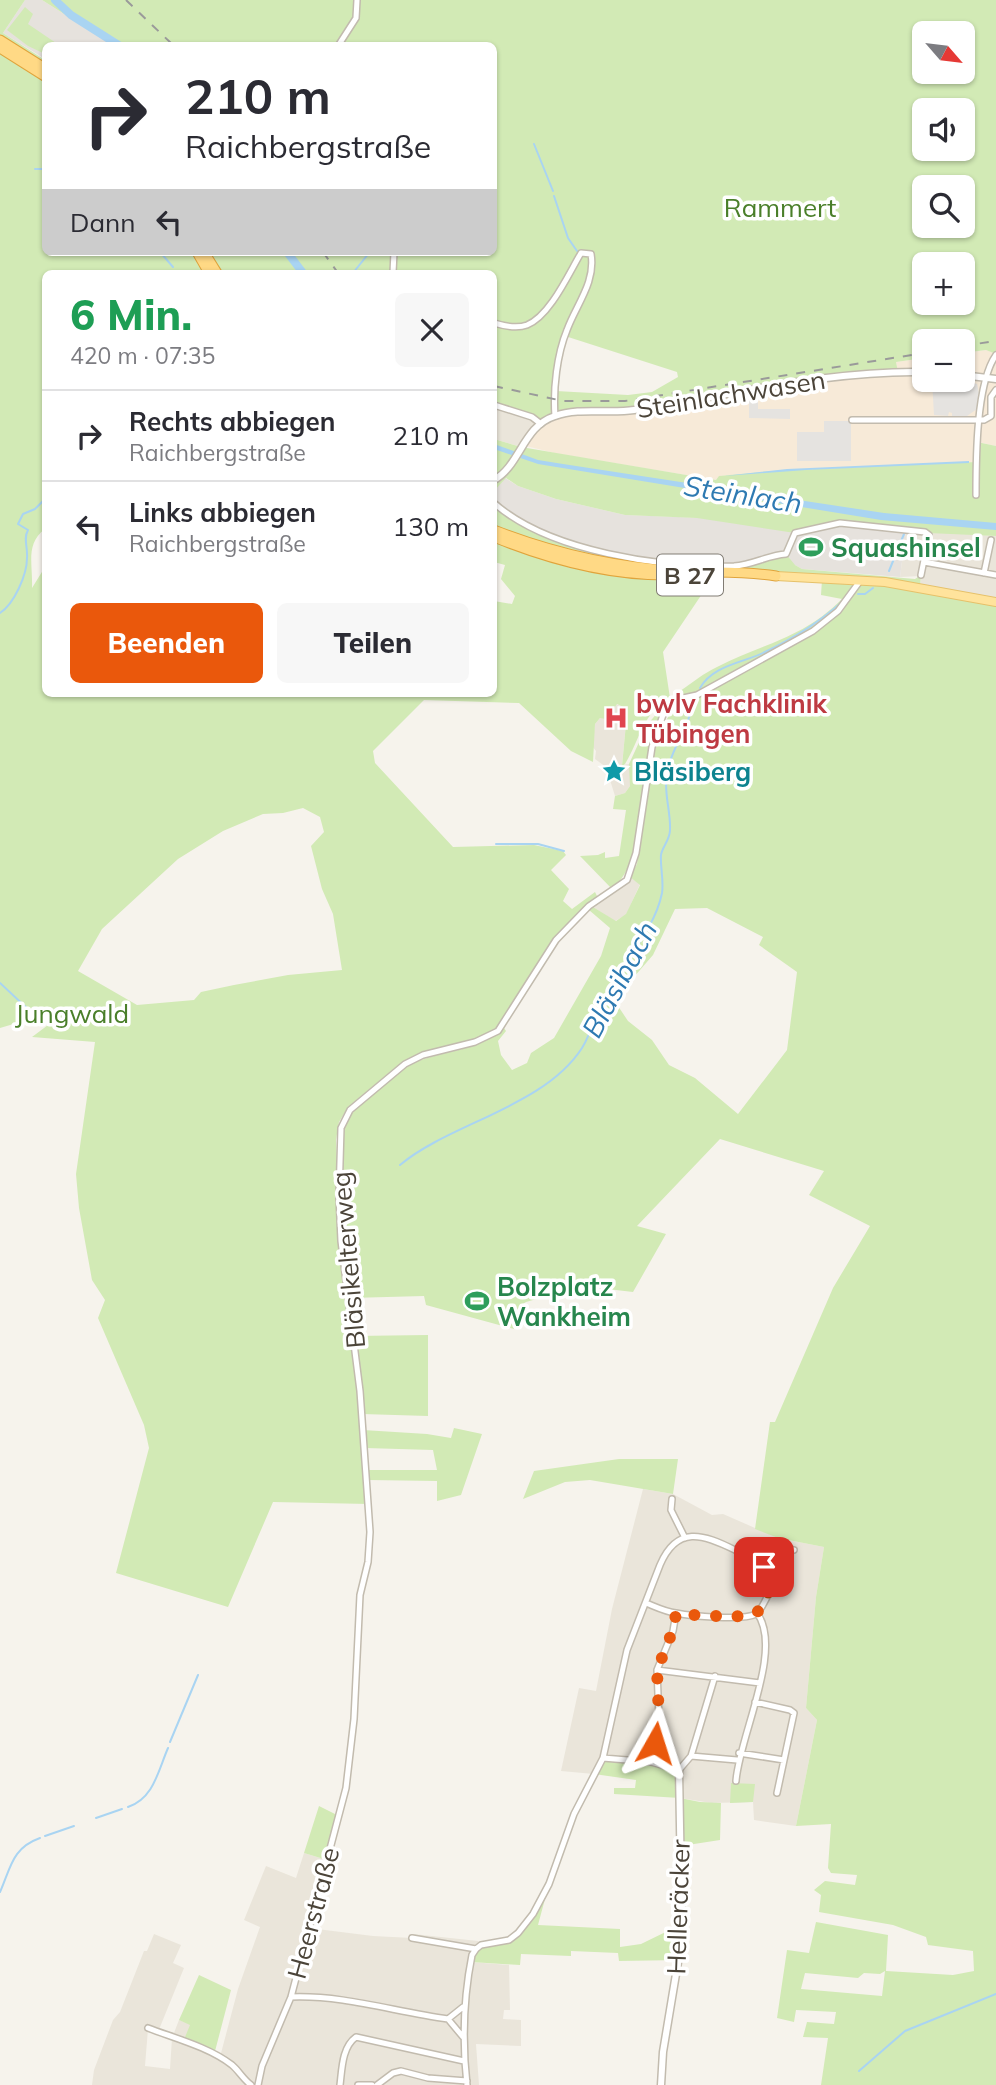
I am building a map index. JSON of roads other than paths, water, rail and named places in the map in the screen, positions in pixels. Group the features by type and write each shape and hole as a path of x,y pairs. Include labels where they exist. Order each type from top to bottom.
{"highway":[{"path":"0,40 42,66"},
{"path":"0,48 42,74"},
{"name":"B 27","path":"497,531 539,547 610,563 677,571 776,576"},
{"name":"B 27","path":"497,538 558,558 625,573 776,576"}],"main road":[{"name":"B 27","path":"776,576 860,580 920,587 996,602"}],"street":[{"path":"341,42 356,18 357,0"},
{"path":"497,324 517,327 536,319 562,287 581,253 591,254 592,263 584,295 567,329 561,354 555,415"},
{"path":"976,495 980,420 987,377 996,355"},
{"name":"Steinlachwasen","path":"497,476 503,474 541,424 555,415 628,411 856,376 912,373"},
{"path":"975,376 996,379"},
{"path":"852,420 980,420 991,415 991,397 996,390"},
{"path":"497,406 532,417 541,424"},
{"path":"497,505 520,523 557,539 649,559 722,566 747,565 771,555 786,554 795,533 840,523 925,532 929,536 921,575"},
{"path":"984,573 990,540"},
{"path":"924,562 996,575"},
{"name":"Bläsikelterweg","path":"352,1737 360,1595 368,1562 370,1532 360,1391 341,1241 340,1147 344,1119 370,1091 405,1064 423,1055 475,1042 498,1031 556,940 589,906 627,880 633,864 652,747 663,715 674,700 697,695 820,626 838,611 860,580"},
{"path":"672,1499 671,1510 685,1538"},
{"path":"358,2085 375,2085 401,2071 467,2083 463,2007 472,1955 481,1945 509,1940 533,1914 549,1884 574,1814 603,1758 627,1650 666,1552 685,1538 698,1535 711,1538 756,1560 764,1567 769,1591 757,1613"},
{"path":"764,1567 774,1547 794,1550"},
{"path":"646,1604 676,1614 733,1617 757,1613"},
{"path":"736,1781 738,1757 760,1683 767,1636 764,1622 757,1613"},
{"path":"651,1762 659,1719 657,1670 673,1630 676,1614"},
{"path":"657,1670 760,1683"},
{"path":"603,1758 651,1762 679,1770 691,1756 715,1676"},
{"path":"755,1702 793,1711 777,1793"},
{"name":"Heerstraße","path":"258,2085 262,2066 291,1997 346,1788 352,1737"},
{"path":"691,1756 784,1760"},
{"name":"Helleräcker","path":"661,2085 663,2052 682,1938 679,1770"},
{"path":"412,1938 476,1949"},
{"path":"291,1997 355,2000 404,2013 448,2019 463,2037"},
{"path":"448,2019 463,2007"},
{"path":"148,2028 220,2057 235,2067 251,2085"},
{"path":"340,2085 344,2056 356,2036 464,2061"}],"water":[{"path":"497,445 538,460 884,513 996,523 996,530 881,520 538,464 497,450"},
{"path":"969,463 724,476 787,469"}],"waterway":[{"name":"Steinlach","path":"55,0 71,15 114,42"},
{"path":"534,144 553,191"},
{"path":"35,169 42,169"},
{"path":"554,196 568,238 577,251"},
{"path":"163,256 173,267"},
{"name":"Steinlach","path":"290,256 301,270"},
{"path":"355,270 367,256"},
{"path":"0,613 15,596 26,565 28,530 18,524 23,514 35,509 42,502"},
{"name":"Bläsibach","path":"889,571 904,534"},
{"name":"Bläsibach","path":"858,594 865,594 873,588"},
{"name":"Bläsibach","path":"700,688 720,669 786,641 816,623 843,601"},
{"name":"Bläsibach","path":"619,973 655,915 662,893 661,855 670,830 667,772 693,701"},
{"path":"496,844 538,844 564,851"},
{"path":"0,983 31,1012"},
{"name":"Bläsibach","path":"400,1165 444,1137 521,1100 545,1085 565,1068 582,1048 602,998"},
{"path":"170,1742 198,1675"},
{"path":"128,1807 137,1803 149,1790 168,1748"},
{"path":"96,1818 122,1809"},
{"path":"45,1836 74,1826"},
{"path":"0,1892 18,1853 23,1847 40,1838"},
{"path":"859,2071 905,2031 996,1994"}],"railway":[{"path":"126,0 170,42"},
{"path":"326,256 336,270"},
{"path":"975,344 996,341"},
{"path":"497,387 563,401 625,401 912,355"}],"place":[{"name":"Squashinsel","path":"811,547"},
{"name":"bwlv Fachklinik Tübingen","path":"616,718"},
{"name":"Bläsiberg","path":"614,771"},
{"name":"Bolzplatz Wankheim","path":"477,1301"}],"park label":[{"name":"Rammert","path":"780,207"},
{"name":"Jungwald","path":"72,1013"}]}
